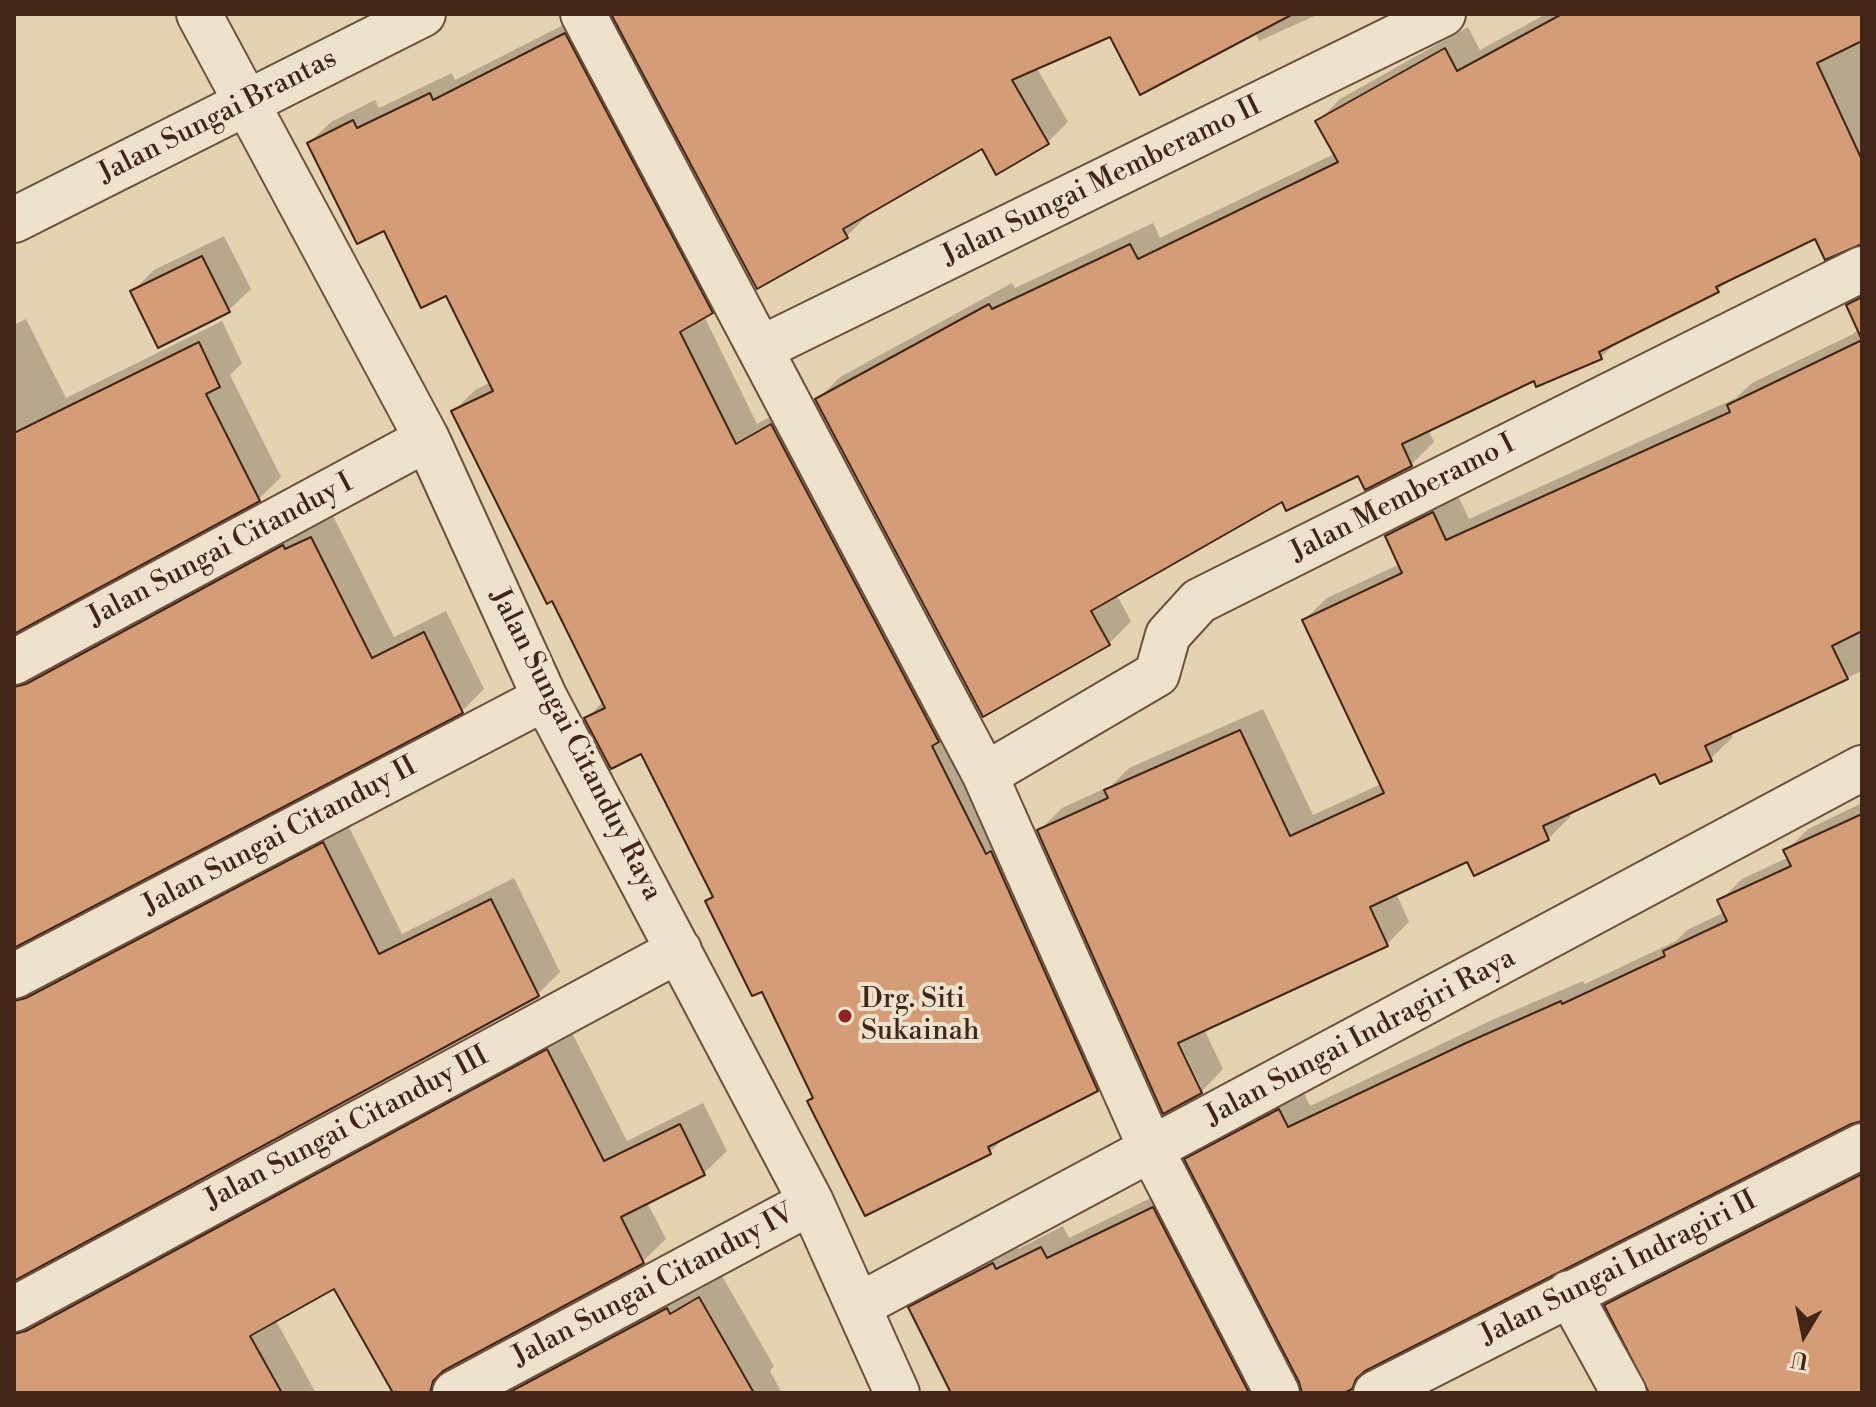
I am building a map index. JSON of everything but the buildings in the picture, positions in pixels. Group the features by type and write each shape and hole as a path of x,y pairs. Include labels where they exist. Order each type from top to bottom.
{"street":[{"name":"Jalan Sungai Citanduy Raya","path":"199,14 427,439 545,698 811,1202 897,1393"},
{"name":"Jalan Sungai Brantas","path":"14,220 423,14"},
{"path":"583,14 985,775 1152,1151 1277,1393"},
{"name":"Jalan Sungai Memberamo II","path":"760,349 1443,14"},
{"name":"Jalan Memberamo I","path":"985,775 1157,674 1168,635 1199,601 1862,269"},
{"name":"Jalan Sungai Citanduy I","path":"14,662 427,439"},
{"name":"Jalan Sungai Citanduy II","path":"14,976 545,698"},
{"name":"Jalan Sungai Indragiri Raya","path":"858,1306 1862,768"},
{"name":"Jalan Sungai Citanduy III","path":"14,1309 679,950"},
{"name":"Jalan Sungai Indragiri II","path":"1376,1393 1862,1146"},
{"name":"Jalan Sungai Citanduy IV","path":"455,1393 811,1202"},
{"path":"1569,1293 1624,1393"}],"place":[{"name":"Drg. Siti Sukainah","path":"845,1016"}]}
